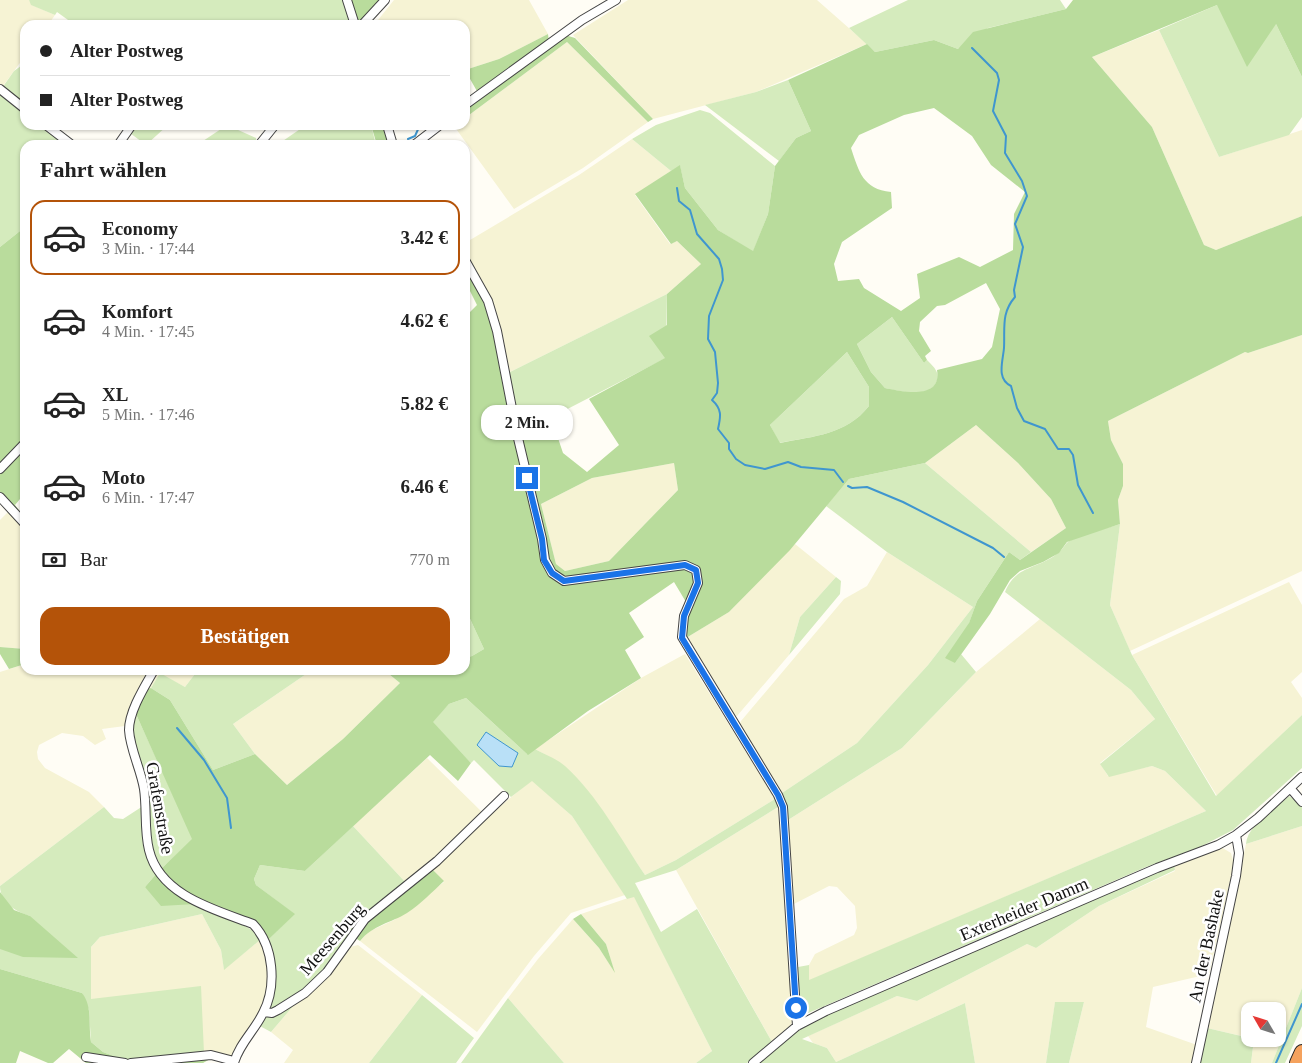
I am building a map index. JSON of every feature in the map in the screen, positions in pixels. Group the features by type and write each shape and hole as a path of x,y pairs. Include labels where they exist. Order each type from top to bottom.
{"highway":[{"path":"1297,1063 1302,1052"}],"street":[{"path":"348,0 354,20"},
{"path":"367,20 385,0"},
{"path":"470,101 582,20 616,0"},
{"path":"0,89 20,105"},
{"path":"52,130 66,140"},
{"path":"263,140 271,130"},
{"path":"420,140 434,130"},
{"path":"470,269 488,301 497,331 517,434 542,539 544,560 552,573 564,581 685,565 696,570 698,583 684,616 682,638 778,795 783,807 797,1026"},
{"path":"0,470 20,448"},
{"path":"0,497 20,519"},
{"name":"Grafenstraße","path":"152,675 133,714 129,729 144,790 148,849 153,863 174,887 204,906 253,924 260,931 267,946 272,976 271,988 264,1012"},
{"name":"Exterheider Damm","path":"753,1063 797,1026 826,1010 1157,868 1218,845 1236,835 1302,777"},
{"path":"1290,788 1302,802"},
{"name":"Meesenburg","path":"264,1012 272,1013 278,1010 315,984 341,954 365,919 437,861 504,796"},
{"name":"An der Bashake","path":"1196,1063 1236,876 1239,853 1236,835"},
{"path":"131,1063 211,1055 234,1062 264,1012"},
{"path":"86,1057 125,1063"}],"shaded area":[{"path":"0,0 29,0 32,5 55,15 52,20 20,20 20,63 0,90"},
{"path":"394,0 529,0 548,34 499,59 470,68 470,20 378,20"},
{"path":"628,0 817,0 867,44 756,92 653,119 573,35"},
{"path":"1159,30 1219,157 1302,130 1302,216 1216,250 1204,245 1152,127 1092,57"},
{"path":"567,42 648,122 583,168 514,209 470,148 470,140 464,140 457,130 470,130 470,114"},
{"path":"632,139 671,171 635,195 670,244 677,241 701,264 667,294 508,373 491,299 470,263 470,240 579,175"},
{"path":"1302,335 1302,571 1130,651 1110,605 1120,524 1118,500 1123,486 1123,464 1111,440 1108,421 1245,352 1248,353"},
{"path":"976,425 1018,463 1051,499 1066,528 1031,552 925,463"},
{"path":"674,463 678,490 609,561 565,571 556,564 541,504 592,478"},
{"path":"8,512 20,525 20,649 0,647 0,520"},
{"path":"795,544 836,577 800,617 789,655 737,716 733,716 686,638 729,612"},
{"path":"887,552 973,607 928,665 857,743 782,793 739,726 741,721 844,599 867,586"},
{"path":"1289,582 1302,605 1302,672 1291,682 1302,698 1302,715 1217,796 1132,655"},
{"path":"1040,619 1131,690 1155,719 1100,763 1108,776 1152,766 1165,771 1206,811 808,981 809,965 815,954 854,935 857,928 855,906 837,887 829,886 792,905 788,820 902,748 976,672"},
{"path":"685,654 775,799 676,860 645,875 583,785 563,765 535,749 641,678"},
{"path":"20,666 20,675 159,675 151,688 147,689 134,706 125,726 102,729 106,739 95,745 83,736 62,733 39,745 38,759 45,768 89,792 104,807 0,886 0,672"},
{"path":"162,675 194,675 185,687"},
{"path":"305,675 390,675 400,683 343,739 287,785 255,754 233,724"},
{"path":"427,758 484,814 407,884 353,826"},
{"path":"532,780 572,816 625,895 571,913 534,956 477,1032 360,941 368,932 394,920 444,882 433,870 492,813"},
{"path":"778,807 793,1020 790,1026 772,1042 676,870"},
{"path":"1302,826 1302,988 1286,1028 1286,1002 1241,1002 1241,1036 1207,1028 1246,844"},
{"path":"1221,847 1231,853 1234,864 1209,974 1153,987 1146,1027 1197,1045 1193,1063 1069,1063 1084,1002 1055,1003 1046,1063 975,1063 965,1003 836,1062 827,1048 813,1043 808,1036 897,996 917,1001 1027,944 1036,948 1099,906 1175,871 1174,864"},
{"path":"634,896 712,1051 696,1063 564,1063 508,998 538,959 573,919 599,948 614,971 606,944 581,914"},
{"path":"202,914 221,950 224,969 260,940 268,965 268,989 263,1006 232,1056 221,1053 204,1053 91,999 91,947 100,937"},
{"path":"358,945 422,995 369,1063 284,1063 293,1050 271,1032 300,998 329,973 350,947"},
{"path":"1253,1048 1278,1048 1272,1063 1251,1063"}],"green space":[{"path":"29,0 344,0 350,20 68,20 57,12 55,15 31,5"},
{"path":"351,0 382,0 362,20 358,20"},
{"path":"908,0 1060,0 1066,9 988,28 958,49 934,40 875,52 849,28"},
{"path":"1073,0 1302,0 1302,77 1276,24 1247,67 1217,5 1092,57 1152,127 1204,245 1216,250 1302,216 1302,335 1248,353 1245,352 1108,421 1111,440 1123,464 1123,486 1118,500 1120,524 1067,542 1059,553 1020,571 1010,580 990,614 955,663 945,658 969,623 977,601 1009,552 1020,560 1066,528 1051,499 1018,463 976,425 925,463 849,479 790,550 729,612 686,638 679,628 680,615 686,602 674,582 629,613 644,637 625,650 641,678 588,711 528,755 466,698 449,704 433,722 471,763 458,781 430,755 305,871 260,865 254,879 256,885 295,914 268,940 258,927 245,918 186,892 173,882 162,868 192,839 136,714 147,689 151,688 170,700 213,770 255,754 287,785 343,739 400,683 390,675 470,675 470,657 484,649 470,619 470,312 477,305 470,291 470,276 485,302 495,336 511,429 523,432 551,417 563,453 587,472 619,445 589,399 665,358 649,336 667,325 667,294 701,264 677,241 671,244 635,194 680,165 685,188 718,230 753,251 768,214 775,166 796,138 811,131 788,80 867,44 875,52 934,40 958,49 973,32 1066,9","holes":["934,108 972,136 991,165 1025,192 1014,214 1013,250 980,267 959,257 917,274 920,298 901,311 864,288 859,279 838,281 834,264 842,242 892,208 891,192 874,187 868,183 860,172 851,148 859,135 904,115","986,283 1000,309 992,347 982,359 937,370 937,380 934,386 928,390 911,392 885,388 871,372 857,344 892,317 924,363 927,360 925,356 931,351 919,331 920,322 937,306 945,305","847,352 869,387 869,406 860,416 840,429 817,436 780,443 770,425","674,463 678,490 609,561 565,571 556,564 541,504 592,478"]},
{"path":"1217,5 1276,24 1302,77 1302,117 1289,135 1219,157 1159,30"},
{"path":"548,34 549,42 478,93 470,79 470,68 499,59"},
{"path":"565,35 575,38 653,119 648,122 567,42 470,114 470,105"},
{"path":"20,67 20,102 2,88 14,71"},
{"path":"788,80 811,131 796,138 779,161 705,105 756,92"},
{"path":"0,92 20,108 20,130 48,130 62,140 20,140 20,231 0,247"},
{"path":"700,110 710,113 775,166 768,214 753,252 718,230 685,188 680,166 671,171 632,139 656,125"},
{"path":"132,130 162,130 152,140 139,140 130,133"},
{"path":"220,130 238,130 256,138 256,140 204,140"},
{"path":"299,130 372,130 375,140 284,140"},
{"path":"372,130 387,130 390,140 376,140"},
{"path":"20,231 20,444 0,466 0,247"},
{"path":"667,294 666,358 523,432 508,373"},
{"path":"892,317 924,363 927,360 936,370 938,376 936,383 927,391 913,393 885,388 871,372 857,344"},
{"path":"847,352 869,387 869,406 860,416 840,429 817,436 779,443 770,425"},
{"path":"20,453 20,499 15,505 20,512 20,516 0,494 0,473"},
{"path":"925,463 1031,552 1020,560 1009,552 977,601 955,663 961,654 976,672 902,748 788,820 782,793 857,743 928,665 973,607 887,552 826,506 849,479"},
{"path":"1120,524 1110,605 1132,655 1216,796 1302,715 1302,768 1233,830 1198,848 1146,867 806,1014 800,1010 798,967 809,965 809,980 1206,811 1165,771 1152,766 1109,777 1100,764 1155,719 1131,690 1005,592 1015,576 1051,558 1069,541"},
{"path":"836,577 841,581 840,594 789,655 800,617"},
{"path":"470,619 484,649 470,657"},
{"path":"0,647 20,649 20,666 9,669 0,654"},
{"path":"159,675 164,675 185,687 194,675 305,675 233,724 255,754 213,770 170,700 151,688"},
{"path":"466,698 527,754 535,749 565,766 588,790 645,875 676,860 775,799 778,807 676,870 635,883 661,932 697,909 772,1042 747,1063 696,1063 712,1051 634,897 627,899 572,816 532,781 511,797 474,760 471,763 432,722 449,704"},
{"path":"136,714 193,839 162,868 152,849 148,790 132,730"},
{"path":"1289,796 1302,805 1302,826 1246,844 1251,830 1256,824"},
{"path":"143,806 146,850 157,873 145,887 195,904 203,910 243,925 252,930 260,940 224,970 221,950 202,914 100,937 91,947 91,999 201,986 204,1053 127,1061 103,1052 91,1042 89,1010 82,993 0,969 0,949 30,916 20,912 6,902 0,886 104,807 114,818 123,819"},
{"path":"353,826 407,884 321,974 302,991 271,1010 269,1006 273,988 273,973 268,940 294,914 256,885 254,879 260,865 305,871"},
{"path":"1174,864 1175,870 1099,906 1036,948 1027,944 917,1001 897,996 802,1039 827,1048 836,1062 965,1003 975,1063 758,1063 804,1026 828,1013"},
{"path":"433,870 444,881 422,902 407,913 371,931 360,941 354,937 364,923"},
{"path":"157,873 179,896 195,904 161,906 145,887"},
{"path":"0,892 14,910 30,916 78,958 23,957 0,949"},
{"path":"581,914 606,944 615,973 599,948 573,919"},
{"path":"0,969 82,993 88,1004 91,1042 103,1052 127,1061 212,1058 203,1063 86,1063 69,1049 53,1063 48,1063 20,1051 16,1063 0,1063"},
{"path":"1302,988 1302,1026 1285,1063 1272,1063 1278,1048 1286,1048 1286,1028"},
{"path":"422,995 474,1038 456,1063 369,1063"},
{"path":"300,998 271,1032 258,1025 265,1015"},
{"path":"508,998 564,1063 461,1063"},
{"path":"1055,1002 1084,1002 1069,1063 1046,1063"},
{"path":"1207,1028 1241,1036 1241,1048 1253,1048 1251,1063 1199,1063"}],"water":[{"path":"486,732 518,753 512,767 499,766 477,745"}],"waterway":[{"path":"972,48 997,73 999,80 993,111 1006,136 1005,153 1022,181 1027,196 1015,224 1023,247 1014,290 1015,297 1008,309 1004,327 1001,369 1003,379 1011,386 1017,408 1024,421 1045,429 1058,449 1069,449 1073,455 1078,485 1093,513"},
{"path":"408,139 415,136 418,130"},
{"path":"677,188 679,201 690,210 697,234 719,259 722,269 723,280 709,316 708,339 715,352 718,383 717,393 712,400 720,413 718,429 729,443 729,449 736,459 745,465 765,469 788,462 801,467 834,470 843,482"},
{"path":"848,486 852,488 867,487 903,502 993,548 1004,557"},
{"path":"177,728 204,760 227,798 231,828"},
{"path":"1276,1063 1302,1004"}],"route":[{"path":"527,478 542,539 544,560 552,573 564,581 685,565 696,570 698,583 695,594 684,616 682,638 686,648 778,795 783,807 796,1008"}]}
